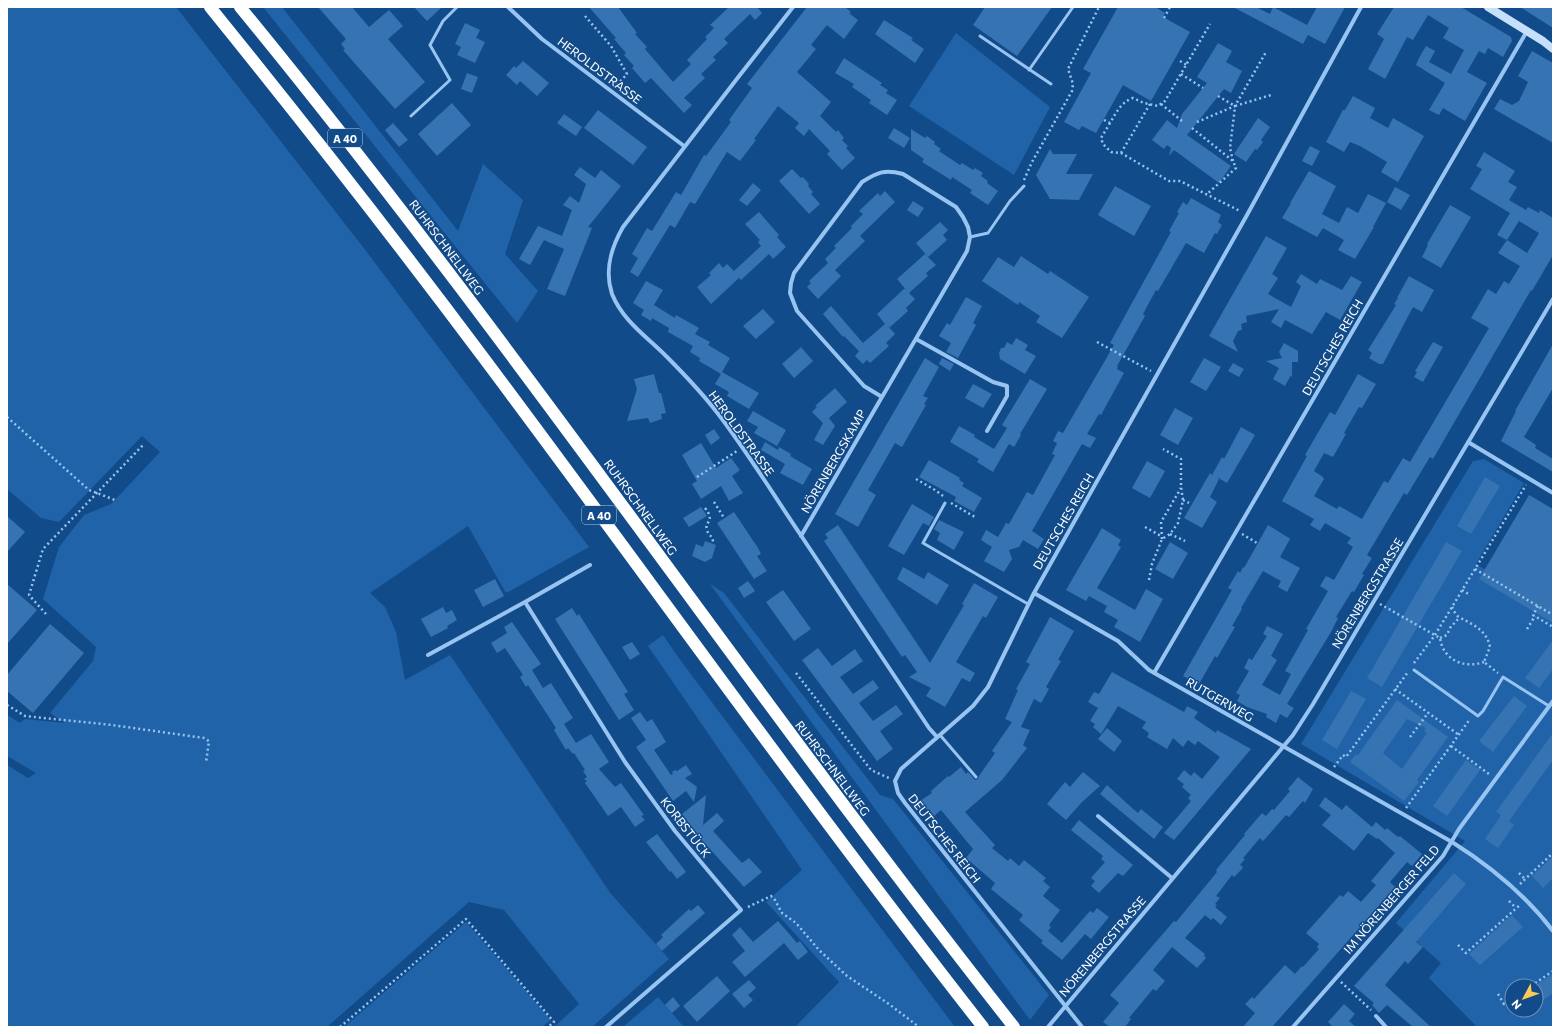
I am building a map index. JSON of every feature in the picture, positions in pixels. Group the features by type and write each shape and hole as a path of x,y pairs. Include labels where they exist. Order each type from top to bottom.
{"highway":[{"name":"A 40","path":"210,7 354,188 484,358 808,798 911,935 983,1027"},
{"name":"RUHRSCHNELLWEG","path":"240,7 356,151 497,335 846,810 1014,1027"}],"main road":[{"path":"1488,7 1543,40 1553,49"},
{"path":"1543,40 1553,42"}],"street":[{"name":"HEROLDSTRASSE","path":"508,7 542,39 684,146"},
{"name":"HEROLDSTRASSE","path":"794,7 684,146 623,227 614,242 610,257 609,278 612,293 624,316 694,385 720,417 929,728 938,736"},
{"name":"DEUTSCHES REICH","path":"1065,1006 905,804 898,793 895,781 901,769 973,706 988,687 1034,592 1247,215 1361,7"},
{"name":"DEUTSCHES REICH","path":"1154,673 1527,31"},
{"path":"882,397 864,386 797,311 790,293 794,273 862,182 873,175 884,171 903,174 956,208 968,227 970,237"},
{"name":"NÖRENBERGSKAMP","path":"800,536 967,251 970,237"},
{"name":"NÖRENBERGSTRASSE","path":"1048,1027 1282,746 1293,735 1313,704 1553,299"},
{"path":"916,339 993,382 1007,386 1007,396 987,431"},
{"path":"1468,442 1553,493"},
{"path":"428,655 590,565"},
{"name":"RUTGERWEG","path":"1034,592 1118,641 1154,673 1452,842 1495,871 1526,900 1553,931"},
{"name":"KORBSTÜCK","path":"524,602 630,768 675,832 741,910"},
{"name":"IM NÖRENBERGER FELD","path":"1293,1027 1443,856 1496,779 1553,701"},
{"path":"1098,816 1172,878"},
{"path":"606,1027 741,910"},
{"path":"1065,1006 1082,1027"},
{"path":"1376,1016 1386,1027"}],"lane":[{"path":"411,116 450,80 430,45 443,22 457,7"},
{"path":"1029,70 1073,7"},
{"path":"980,36 1051,84"},
{"path":"970,237 988,233 1010,201 1024,186"},
{"path":"945,503 923,543 1028,604"},
{"path":"1414,670 1478,716 1483,711 1503,677 1549,706"},
{"path":"938,736 976,777"}],"path":[{"path":"1024,186 1024,181 1032,162 1072,91 1073,84 1068,69 1099,7"},
{"path":"1164,18 1170,7"},
{"path":"585,16 611,46 627,74 612,91"},
{"path":"1210,24 1165,101 1158,106 1133,98 1127,100 1120,107 1101,138 1103,144 1111,152 1121,153 1169,181 1180,181 1247,215"},
{"path":"1206,195 1236,168 1232,160 1230,148 1235,106 1266,52"},
{"path":"1180,61 1187,65"},
{"path":"1181,74 1203,88"},
{"path":"1197,122 1235,106 1271,95"},
{"path":"1218,96 1235,106"},
{"path":"1121,153 1150,104"},
{"path":"1161,104 1182,121"},
{"path":"1104,120 1110,123"},
{"path":"1192,128 1232,160"},
{"path":"1097,342 1157,374"},
{"path":"7,417 89,490 115,500"},
{"path":"46,614 29,595 43,549 144,444"},
{"path":"697,477 742,448"},
{"path":"1162,537 1170,534 1178,523 1183,500 1181,487 1181,459 1163,449"},
{"path":"1330,774 1343,755 1346,757 1435,635 1530,479"},
{"path":"1149,580 1152,564 1162,537 1161,522 1181,487"},
{"path":"1183,500 1189,503"},
{"path":"714,502 724,518"},
{"path":"705,508 710,516 707,529 713,539 713,542"},
{"path":"1145,527 1162,537"},
{"path":"1236,531 1257,543"},
{"path":"1170,534 1185,541"},
{"path":"1475,569 1553,615"},
{"path":"1462,590 1470,595"},
{"path":"1374,600 1440,638 1442,647 1452,660 1468,664 1484,662 1504,676"},
{"path":"1527,629 1535,616 1533,615 1538,606"},
{"path":"1452,607 1459,618 1473,624 1488,639 1489,650 1484,662"},
{"path":"1535,616 1553,627"},
{"path":"1440,638 1447,635 1451,627 1459,618"},
{"path":"796,673 871,770 895,781"},
{"path":"1396,689 1459,735"},
{"path":"7,705 25,716 204,738 209,741 206,762"},
{"path":"1410,737 1428,713"},
{"path":"1403,814 1474,714"},
{"path":"1451,746 1496,779"},
{"path":"1515,889 1553,853"},
{"path":"1519,874 1525,879"},
{"path":"741,910 771,896 782,913 796,923 819,950 847,976 889,1004 919,1027"},
{"path":"1458,945 1466,953 1526,900"},
{"path":"1509,901 1516,908"},
{"path":"340,1027 466,919 554,1022 548,1027"},
{"path":"1543,978 1553,971"},
{"path":"1342,984 1376,1016"},
{"path":"1498,994 1504,1004"}],"shaded area":[{"path":"7,7 176,7 363,247 589,547 506,593 468,526 370,593 385,607 396,632 405,680 450,655 611,894 669,959 592,1027 554,1027 579,1004 504,910 469,902 327,1027 7,1027 7,765 28,778 36,773 7,756 7,715 20,723 25,719 65,723 50,713 93,661 96,647 43,599 59,547 84,515 111,504 160,452 142,436 59,522 41,518 7,489"},
{"path":"263,7 282,7 458,231 483,164 523,200 505,254 538,291 517,323"},
{"path":"956,33 1050,107 1014,175 909,106"},
{"path":"1484,459 1524,483 1476,564 1553,609 1553,1027 1477,1027 1429,978 1441,963 1396,923 1465,841 1301,744 1473,461"},
{"path":"710,584 724,593 880,795 893,799 1049,995 1030,1020"},
{"path":"663,635 955,1027 795,1027 839,982 766,902 802,870 648,646"},
{"path":"466,922 551,1020 542,1027 344,1027"},
{"path":"658,997 684,1027 623,1027"}],"building":[{"path":"318,7 352,7 369,27 389,10 403,26 388,39 425,82 395,109 343,50 345,49 341,44 346,39"},
{"path":"414,7 442,7 427,21"},
{"path":"589,7 618,7 637,33 635,34 647,47 645,49 673,82 691,64 687,60 707,39 705,37 714,28 710,25 729,7 757,7 762,13 755,20 750,14 724,39 728,43 713,57 716,60 701,74 705,78 684,98 692,105 684,113 651,78 645,83 632,68 634,66 624,55 626,53 614,39 616,38"},
{"path":"807,7 845,7 851,12 849,13 858,20 844,39 827,25 811,45 816,49 797,72 831,102 820,116 836,132 838,130 844,138 842,140 848,146 846,148 855,158 842,170 827,154 830,151 809,129 804,136 795,128 799,123 778,106 754,139 756,140 740,161 727,152 695,204 690,202 675,228 670,225 638,277 630,272 638,258 632,254 647,228 652,231 676,192 681,195 704,155 706,156 731,122 729,120 752,88 747,84"},
{"path":"985,7 1052,7 1017,56 973,25"},
{"path":"1118,7 1155,7 1165,13 1163,17 1190,32 1151,101 1123,85 1096,133 1082,126 1079,130 1064,122 1091,73 1083,69"},
{"path":"1233,7 1256,7 1270,14 1273,7 1307,25 1317,7 1345,7 1325,44 1308,35 1303,44"},
{"path":"1394,7 1461,7 1511,37 1512,41 1503,57 1488,48 1485,54 1479,51 1467,72 1487,83 1465,121 1443,108 1439,115 1429,110 1445,83 1416,65 1420,56 1426,46 1435,51 1429,62 1451,74 1464,50 1443,38 1449,28 1428,15 1413,40 1407,37 1385,79 1368,69 1384,39 1377,34"},
{"path":"1520,7 1553,7 1553,28 1539,19"},
{"path":"884,20 913,38 911,40 924,49 915,63 875,34"},
{"path":"465,23 480,30 476,38 485,42 475,63 457,55 461,47 455,44"},
{"path":"1218,43 1232,51 1226,62 1242,71 1231,93 1224,89 1187,135 1231,166 1219,183 1174,150 1169,156 1171,148 1167,145 1164,149 1152,140 1167,120 1177,128 1182,114 1207,83 1197,77"},
{"path":"1532,51 1553,63 1553,143 1494,109 1500,99 1512,105 1519,101 1528,82 1518,76"},
{"path":"844,58 882,83 880,85 888,90 886,93 897,100 887,115 869,103 871,100 852,87 854,84 835,73"},
{"path":"523,61 549,83 537,96 520,81 517,85 506,75 514,66 516,68"},
{"path":"467,73 478,77 472,93 461,89"},
{"path":"1353,96 1375,108 1370,118 1388,128 1393,118 1424,136 1398,182 1381,172 1387,162 1360,146 1350,142 1344,152 1326,142 1343,110 1345,110"},
{"path":"452,103 471,125 437,156 418,134"},
{"path":"598,110 647,147 633,165 584,128"},
{"path":"564,114 582,127 576,136 557,123"},
{"path":"1258,118 1270,127 1261,140 1263,142 1257,150 1255,149 1246,162 1234,154"},
{"path":"393,123 408,140 399,147 385,130"},
{"path":"894,128 910,138 904,148 888,138"},
{"path":"911,129 925,138 927,136 941,149 939,151 960,165 962,163 973,170 975,168 983,173 981,176 988,181 987,183 998,191 988,205 970,193 972,190 952,177 951,180 922,162 924,159 911,150"},
{"path":"1310,146 1320,151 1312,166 1302,161"},
{"path":"1050,149 1053,154 1077,154 1066,174 1093,174 1079,200 1050,199 1036,175"},
{"path":"1484,152 1515,171 1508,182 1517,187 1509,200 1526,210 1528,207 1539,213 1540,210 1553,218 1553,255 1532,291 1531,290 1433,459 1430,457 1407,495 1404,493 1367,555 1372,558 1362,574 1364,575 1336,617 1338,618 1331,632 1287,704 1294,708 1287,718 1280,714 1276,723 1266,717 1267,714 1247,707 1237,701 1240,695 1236,693 1249,671 1244,668 1249,658 1252,660 1267,636 1263,634 1267,626 1283,634 1271,656 1277,660 1262,685 1280,695 1291,674 1285,671 1308,630 1306,629 1328,591 1320,586 1326,576 1334,580 1353,547 1347,543 1351,538 1325,523 1320,531 1310,525 1314,519 1282,501 1307,456 1305,455 1330,412 1335,415 1358,374 1376,384 1362,408 1359,407 1344,433 1346,434 1333,457 1324,453 1314,471 1324,479 1314,496 1337,509 1339,506 1362,519 1384,481 1388,483 1403,458 1410,462 1489,328 1471,318 1488,289 1496,294 1504,281 1509,284 1520,266 1498,253 1507,240 1497,235 1510,213 1470,189 1482,169 1476,166","holes":["1519,221 1539,233 1527,253 1507,240"]},
{"path":"580,167 595,178 601,170 621,186 588,227 592,228 565,296 547,289 564,249 544,240 530,265 519,259 538,226 562,236 572,210 563,205 570,196 579,203 586,184 574,175"},
{"path":"792,169 801,178 803,177 809,184 808,186 813,192 811,194 820,204 809,214 779,181"},
{"path":"1309,171 1336,186 1322,214 1339,223 1347,207 1358,213 1368,194 1386,203 1355,259 1338,250 1344,240 1323,228 1317,237 1282,218"},
{"path":"753,183 761,190 747,206 739,200"},
{"path":"1115,186 1151,206 1134,236 1098,215"},
{"path":"1395,187 1410,195 1401,210 1387,202"},
{"path":"885,191 895,202 860,236 865,241 835,270 841,276 818,299 807,287 811,283 809,281 828,263 825,259 836,248 834,246 852,228 851,226 863,214 859,211 878,193 880,196"},
{"path":"1191,198 1221,215 1218,222 1222,225 1217,234 1215,233 1204,253 1186,243 1158,291 1156,290 1143,314 1145,316 1117,366 1117,369 1124,373 1101,415 1099,414 1087,434 1096,438 1090,448 1082,444 1032,531 1044,539 1038,549 1023,540 1019,547 1009,550 1012,559 1004,572 984,561 992,547 981,540 986,530 998,537 1006,523 1009,524 1027,492 1033,495 1055,455 1052,454 1057,443 1053,441 1058,431 1063,433 1114,345 1110,343 1171,232 1169,231 1179,213 1177,212 1183,202 1187,205"},
{"path":"913,201 924,208 918,217 907,210"},
{"path":"1450,205 1471,217 1441,268 1422,257 1428,245 1427,244"},
{"path":"759,212 779,235 777,237 786,247 773,259 769,254 741,280 739,278 711,304 697,287 711,275 709,273 719,263 723,268 727,264 734,271 761,246 758,242 760,240 745,224"},
{"path":"940,222 948,230 943,235 947,240 928,257 916,243"},
{"path":"1266,236 1287,248 1272,274 1278,278 1268,294 1291,307 1301,286 1296,282 1301,274 1317,284 1320,279 1342,290 1351,276 1362,282 1340,320 1326,312 1312,334 1285,320 1281,328 1271,322 1279,309 1246,316 1247,322 1241,324 1242,330 1238,331 1233,341 1238,352 1209,336"},
{"path":"925,254 936,265 926,273 928,276 909,293 915,299 906,308 908,311 889,328 895,334 886,343 889,346 870,363 867,360 863,364 855,356 859,351 844,336 843,337 823,314 831,306 863,343 885,324 877,314 905,288 897,279"},
{"path":"1021,256 1048,274 1050,271 1089,297 1062,338 1036,322 1040,316 1019,302 1018,305 982,281 998,257 1014,267"},
{"path":"1409,276 1434,290 1422,312 1413,307 1383,364 1379,364 1369,358 1372,353 1368,350 1396,305 1394,304"},
{"path":"646,281 663,290 654,305 675,318 676,315 699,328 695,334 710,342 708,345 730,358 722,372 759,393 749,409 727,396 729,392 715,384 721,374 699,361 700,358 690,352 693,346 668,332 669,328 652,318 651,321 641,315 644,310 633,303"},
{"path":"966,297 982,306 973,323 976,325 958,358 946,352 951,343 939,336 947,323 950,325"},
{"path":"763,309 775,322 756,339 743,326"},
{"path":"1016,338 1028,345 1025,350 1036,356 1025,374 1000,359 999,353 1001,348 1004,348 1007,342 1012,345"},
{"path":"1433,342 1443,347 1423,382 1414,377 1417,372 1415,371"},
{"path":"1284,343 1298,351 1298,362 1292,362 1292,378 1291,375 1285,386 1273,379 1279,368 1266,361 1282,358 1279,352"},
{"path":"1553,344 1553,388 1524,437 1536,445 1535,448 1553,459 1553,472 1501,441 1515,411"},
{"path":"801,347 813,361 794,378 782,364"},
{"path":"925,358 939,367 923,396 928,398 924,404 926,405 902,447 895,443 868,490 876,495 858,527 835,514"},
{"path":"942,358 954,364 950,371 939,364"},
{"path":"1204,358 1221,367 1206,391 1190,382"},
{"path":"1233,363 1244,369 1239,377 1228,371"},
{"path":"654,374 666,413 661,414 662,419 650,423 648,418 627,421 637,389 634,379"},
{"path":"1030,379 1047,389 1020,434 1021,435 1014,447 1009,444 993,472 977,462 979,459 950,442 959,426 975,435 974,437 994,449 1007,428 1002,425"},
{"path":"973,384 992,394 983,408 965,398"},
{"path":"835,388 847,402 829,418 835,426 823,445 814,440 823,423 812,412 817,407 815,406"},
{"path":"1175,408 1193,418 1178,445 1160,435"},
{"path":"753,411 786,430 777,446 754,433 758,427 747,421"},
{"path":"1241,427 1255,435 1227,483 1217,477 1219,479 1210,497 1217,502 1202,528 1184,518 1210,473 1212,475 1222,457 1224,459"},
{"path":"714,429 720,438 711,445 705,435"},
{"path":"765,442 778,450 779,447 791,454 790,456 812,469 803,485 780,473 785,464 761,450"},
{"path":"701,443 716,468 731,458 740,470 732,476 743,493 729,501 721,486 701,499 692,484 697,481 682,455"},
{"path":"929,460 960,478 959,480 964,483 962,486 982,498 974,512 954,501 956,497 919,477"},
{"path":"1147,461 1165,471 1150,498 1132,488"},
{"path":"1485,477 1500,486 1471,534 1457,526"},
{"path":"1529,495 1553,509 1553,623 1479,579"},
{"path":"912,504 934,517 929,526 923,523 904,555 888,546"},
{"path":"701,507 707,516 689,527 683,518"},
{"path":"734,512 758,548 761,554 757,556 767,571 754,579 717,523"},
{"path":"7,516 25,532 7,552"},
{"path":"939,520 964,532 954,550 937,540 940,533 934,529"},
{"path":"838,525 930,663 964,605 962,604 974,583 998,597 986,618 983,616 956,662 975,673 970,682 962,678 945,707 926,696 931,688 909,677 917,672 905,655 902,657 824,541 828,538 825,534"},
{"path":"1268,525 1290,539 1280,557 1300,568 1287,592 1278,587 1281,581 1263,571 1232,626 1235,627 1217,658 1215,656 1199,684 1183,676 1232,590 1228,588 1238,571 1240,573 1243,567 1244,568"},
{"path":"1102,528 1121,540 1118,545 1121,547 1097,588 1135,610 1146,589 1163,599 1140,642 1114,627 1118,620 1104,612 1107,606 1089,596 1086,601 1066,590"},
{"path":"705,541 716,545 712,558 705,562 692,556 696,544 703,547"},
{"path":"1170,542 1188,553 1173,579 1155,569"},
{"path":"1446,542 1462,551 1382,687 1367,678"},
{"path":"903,567 924,579 928,572 949,585 937,605 897,579"},
{"path":"495,579 504,596 483,607 474,590"},
{"path":"748,581 755,591 744,598 738,588"},
{"path":"7,584 37,610 7,644"},
{"path":"783,590 811,629 794,641 766,602"},
{"path":"443,607 446,613 452,610 457,620 447,626 448,628 431,637 421,619"},
{"path":"572,608 577,616 579,614 628,692 624,694 634,710 619,720 555,619"},
{"path":"1050,617 1074,631 1058,660 1061,661 1046,687 1049,689 1041,703 1034,699 1021,727 1030,730 1023,745 1027,748 1002,780 965,812 995,845 992,848 1008,861 1010,858 1019,866 1024,860 1046,878 1043,881 1050,887 1043,896 1060,910 1049,925 1051,927 1048,931 1062,943 1090,911 1093,913 1097,908 1109,917 1091,939 1085,934 1062,960 1041,943 1043,941 1019,920 1023,915 991,889 995,883 966,858 973,849 941,810 933,817 920,801 932,793 931,791 961,767 966,774 968,772 975,780 978,779 995,753 992,751 1012,722 1005,719 1018,690 1016,689 1030,664 1026,662"},
{"path":"512,622 541,664 532,670 543,688 551,683 573,718 564,724 576,743 591,734 609,762 599,769 615,787 621,783 644,815 641,816 645,820 635,827 621,807 608,816 585,783 587,781 584,779 587,777 583,771 585,770 574,753 573,754 568,748 566,750 554,730 556,728 528,685 526,687 520,677 523,675 505,648 497,653 491,643 507,633 504,627"},
{"path":"50,624 84,653 33,713 7,691 7,675"},
{"path":"1553,640 1553,669 1539,688 1525,678"},
{"path":"632,642 640,654 630,660 622,647"},
{"path":"818,648 832,666 855,649 863,661 840,677 853,694 873,680 879,688 859,703 873,721 896,705 903,714 880,731 893,749 877,761 802,660"},
{"path":"1112,672 1184,712 1187,706 1198,712 1194,718 1216,733 1217,730 1251,749 1174,840 1164,833 1191,801 1188,798 1191,795 1182,787 1184,784 1177,779 1184,770 1191,776 1194,772 1202,779 1220,757 1198,741 1195,745 1188,740 1183,747 1173,738 1167,749 1147,737 1149,733 1142,728 1146,722 1118,706 1101,734 1093,727 1095,724 1090,721 1098,708 1088,702 1094,692 1099,694"},
{"path":"1351,691 1366,699 1337,749 1322,740"},
{"path":"1514,696 1527,706 1493,752 1479,741"},
{"path":"1397,700 1448,737 1417,780 1419,782 1404,801 1350,762 1356,754 1358,755","holes":["1407,719 1426,728 1424,731 1427,733 1402,769 1383,753"]},
{"path":"640,712 647,722 652,719 666,742 654,750 671,775 675,770 677,771 686,765 692,774 685,778 697,787 694,802 686,791 673,801 636,747 646,740 631,718"},
{"path":"1107,728 1122,741 1114,752 1098,739"},
{"path":"1553,733 1553,760 1509,821 1514,825 1498,848 1485,839 1501,815 1496,812"},
{"path":"1466,760 1480,770 1447,816 1433,806"},
{"path":"1083,772 1100,786 1082,802 1066,820 1047,804 1065,782 1070,787"},
{"path":"1298,777 1313,789 1305,803 1303,801 1289,817 1286,815 1263,841 1260,838 1243,858 1245,859 1240,865 1243,867 1242,869 1234,877 1232,875 1216,896 1220,898 1215,904 1217,905 1215,907 1227,917 1221,925 1213,918 1211,920 1205,915 1185,938 1205,954 1204,956 1206,958 1197,968 1172,947 1153,970 1165,981 1156,991 1153,989 1129,1018 1131,1019 1125,1027 1110,1027 1103,1022 1119,1003 1110,995 1174,921 1176,922 1217,872 1216,870 1262,813 1266,816 1272,809 1274,810 1290,791 1288,789"},
{"path":"1107,785 1138,813 1141,809 1163,827 1154,839 1100,794"},
{"path":"706,795 703,825 717,813 724,821 713,831 742,863 749,858 762,872 744,887 701,839 682,814"},
{"path":"1325,797 1342,810 1346,805 1372,827 1376,822 1385,830 1387,828 1398,837 1400,836 1422,854 1412,866 1407,862 1390,882 1395,887 1272,1027 1243,1027 1255,1013 1245,1004 1252,997 1254,999 1285,965 1295,974 1319,949 1317,947 1319,944 1306,933 1340,895 1343,897 1348,891 1361,902 1376,885 1371,881 1395,853 1378,838 1377,839 1368,833 1354,851 1322,825 1331,815 1319,806"},
{"path":"1079,820 1133,865 1123,876 1118,873 1099,893 1091,886 1095,881 1091,878 1105,862 1101,859 1103,856 1071,830"},
{"path":"657,834 686,872 677,879 646,842"},
{"path":"1553,856 1553,878 1543,888 1532,876"},
{"path":"1454,873 1466,884 1416,942 1423,947 1408,964 1405,961 1385,985 1431,1027 1413,1027 1387,1005 1379,1013 1372,1005 1374,1003 1354,986"},
{"path":"698,905 705,913 662,951 656,944 663,937 661,935 689,909 691,911"},
{"path":"1512,915 1523,927 1480,965 1469,954"},
{"path":"778,921 797,943 800,941 808,952 798,960 784,943 745,977 732,962 745,951 732,935 740,927 753,942"},
{"path":"1553,974 1553,993 1544,999 1544,980"},
{"path":"717,976 730,991 697,1022 683,1006"},
{"path":"749,980 756,988 748,995 753,1000 744,1008 732,994"},
{"path":"673,997 680,1006 672,1013 665,1005"},
{"path":"1344,1004 1355,1014 1349,1021 1356,1027 1333,1027 1328,1022"}]}
